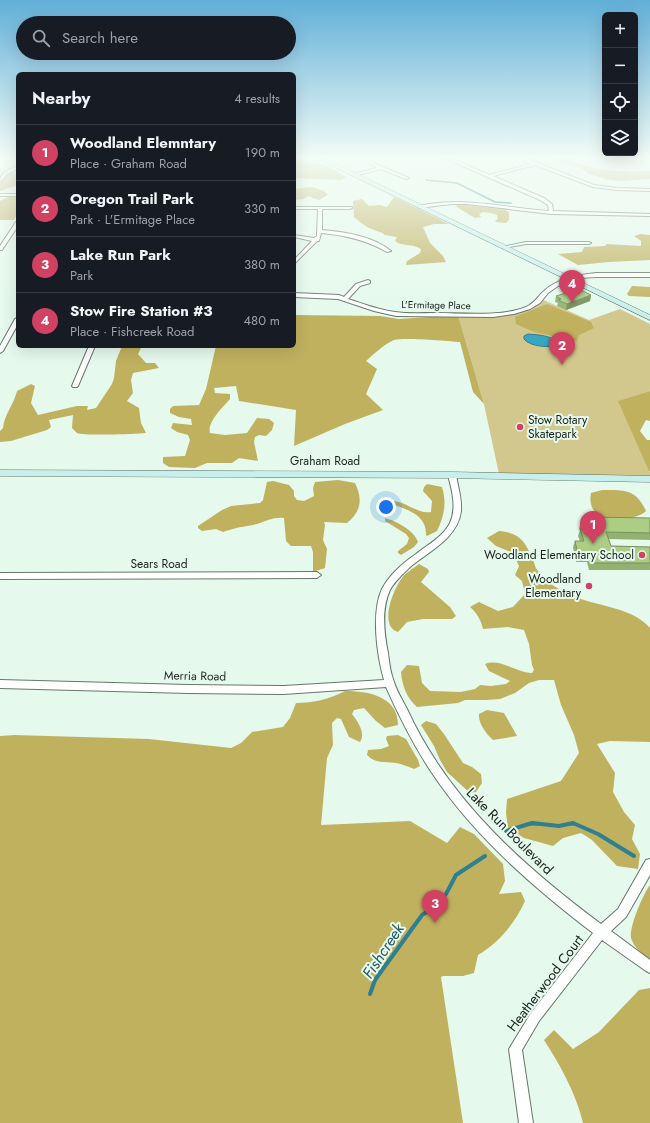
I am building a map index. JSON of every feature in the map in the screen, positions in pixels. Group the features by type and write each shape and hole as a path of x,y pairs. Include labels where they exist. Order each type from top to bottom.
{"main road":[{"path":"426,209 650,318"},
{"name":"Graham Road","path":"0,473 452,475 650,479"}],"street":[{"path":"296,260 317,240 320,231 320,209"},
{"path":"518,209 551,213 650,215"},
{"path":"0,249 16,226"},
{"path":"320,231 343,233 360,237 389,251"},
{"path":"296,236 317,240"},
{"path":"504,247 526,243 589,243"},
{"name":"L'Ermitage Place","path":"296,295 345,298 376,310 396,314 502,314 528,308 538,302 550,289 570,279 587,275 650,275"},
{"path":"345,298 358,285 368,282"},
{"path":"0,351 16,323"},
{"path":"75,386 91,348"},
{"name":"Lake Run Boulevard","path":"452,475 458,508 457,516 452,526 438,543 409,563 398,574 386,591 382,604 381,630 389,683 411,730 441,778 457,799 514,858 601,932 650,967"},
{"name":"Sears Road","path":"0,576 317,575"},
{"name":"Merria Road","path":"0,684 284,690 389,683"},
{"name":"Heatherwood Court","path":"526,1123 515,1049 535,1017 601,932 625,909 650,864"}],"shaded area":[{"path":"0,209 16,209 16,216 14,220 0,220"},
{"path":"354,209 419,209 449,224 434,224 423,227 430,243 443,256 446,262 406,265 407,261 420,253 421,249 398,243 395,241 397,237 384,235 383,233 367,227 354,217"},
{"path":"461,209 501,209 509,212 509,220 506,223 496,222 495,221 498,219 497,215 491,213 483,212 479,214 481,217 475,218"},
{"path":"640,234 650,235 650,260 578,265 558,254 582,252 584,247 605,246 607,244 641,246 641,241 634,236"},
{"path":"632,286 650,287 650,297 629,296 627,294"},
{"path":"541,299 589,320 620,309 650,324 650,391 619,401 650,472 650,476 499,474 484,404 458,315 493,315 521,310"},
{"path":"547,304 591,322 594,328 579,335 577,341 534,332 516,324 515,317"},
{"path":"296,315 380,316 399,319 458,315 484,404 473,392 460,342 416,339 394,340 366,361 377,369 366,394 383,410 345,424 294,446 296,410 239,401 236,386 214,388 215,393 230,394 230,399 213,420 210,433 225,435 247,433 257,418 269,419 274,423 272,430 266,436 259,435 255,437 254,442 258,461 239,458 232,463 207,463 195,468 169,467 163,463 163,457 185,456 190,440 188,435 177,432 171,428 173,423 192,425 191,419 179,417 170,413 170,409 173,406 199,405 206,389 216,348 296,348"},
{"path":"121,348 141,348 138,354 146,363 155,363 159,368 133,373 131,380 133,393 127,401 139,408 141,423 146,433 100,435 77,433 72,428 73,415 49,420 51,427 47,430 11,441 0,442 0,431 3,428 5,419 17,391 31,384 35,386 31,403 38,415 77,406 88,406 87,410 96,408 112,384 116,361"},
{"path":"650,391 650,421 646,420 640,431 647,440 650,440 649,471 618,401"},
{"path":"338,480 355,483 360,500 358,510 352,519 347,523 324,522 323,540 327,549 325,568 313,572 313,552 311,546 291,546 286,541 284,518 273,519 223,532 216,529 202,531 198,528 198,526 222,510 231,506 260,503 263,500 267,482 273,481 289,485 294,491 294,496 297,500 304,501 314,496 313,488 315,482"},
{"path":"427,484 442,487 444,493 444,504 443,515 437,531 427,536 426,528 420,518 405,509 394,505 393,501 403,503 417,510 431,512 432,501 423,491"},
{"path":"602,490 629,492 638,498 646,511 631,518 600,517 592,506 590,497 591,493"},
{"path":"385,518 394,521 413,534 418,542 414,547 401,555 398,553 398,551 407,544 409,538 406,534 385,521"},
{"path":"499,531 512,534 521,539 530,553 537,570 553,585 570,595 631,614 650,628 650,742 610,741 597,744 615,773 613,792 624,812 635,825 632,839 640,854 638,869 617,866 592,840 581,833 563,838 553,846 524,838 508,828 506,813 507,799 561,781 579,753 574,735 561,705 554,680 539,680 529,683 515,693 500,699 465,700 458,703 417,707 410,700 406,691 401,672 407,665 419,666 422,683 430,691 461,692 475,689 480,685 491,686 506,684 510,681 489,671 485,664 503,664 520,671 532,673 534,670 529,644 524,630 508,627 483,629 478,617 470,607 479,602 498,611 513,607 525,594 522,581 515,575 519,566 513,553 496,546 487,538"},
{"path":"419,564 428,569 429,572 421,582 450,607 456,616 452,619 423,619 407,622 398,632 392,628 389,622 388,615 392,598 403,576"},
{"path":"345,691 372,694 387,701 393,707 397,715 398,725 385,728 364,708 354,710 352,714 362,731 362,739 360,742 349,737 341,719 337,718 332,723 333,745 327,758 321,825 410,821 447,843 460,827 474,834 503,864 505,881 499,894 521,892 525,901 506,932 493,945 478,955 474,973 463,976 441,977 463,1123 0,1123 0,736 14,735 149,739 231,748 241,743 252,732 283,727 290,718 296,703 322,700"},
{"path":"487,710 504,713 517,736 493,740 483,728 479,717 479,714"},
{"path":"426,721 436,724 463,763 472,767 481,774 482,783 476,792 470,793 447,772 434,746 421,725"},
{"path":"398,735 406,739 420,766 414,769 398,763 373,760 367,755 368,750 381,749 389,746 386,739 387,736"},
{"path":"650,885 650,959 636,948 632,942 631,933 637,911"},
{"path":"650,988 650,1123 583,1123 567,1080 544,1040 554,1030 573,1049 599,1032 639,990"}],"water":[{"path":"528,334 550,337 559,345 546,347 531,344 524,339 524,336"}],"building":[{"path":"579,289 591,295 567,304 558,300 561,299 556,296"},
{"path":"584,517 650,518 650,533 606,532 611,546 650,547 650,563 591,563 589,555 578,555 575,541 584,541 580,529 586,530 581,522 586,522"}],"waterway":[{"name":"Fishcreek","path":"506,831 532,823 559,826 573,823 598,834 634,856"},
{"name":"Fishcreek","path":"529,824 540,824"},
{"name":"Fishcreek","path":"569,824 575,824"},
{"name":"Fishcreek","path":"370,994 375,980 422,915 434,907 446,894 456,875 485,856"}],"place":[{"name":"Stow Fire Station #3","path":"572,303"},
{"name":"Oregon Trail Park","path":"562,365"},
{"name":"Stow Rotary Skatepark","path":"520,427"},
{"name":"Woodland Elemntary","path":"593,544"},
{"name":"Woodland Elementary School","path":"642,555"},
{"name":"Woodland Elementary","path":"589,586"},
{"name":"Lake Run Park","path":"435,923"}]}
